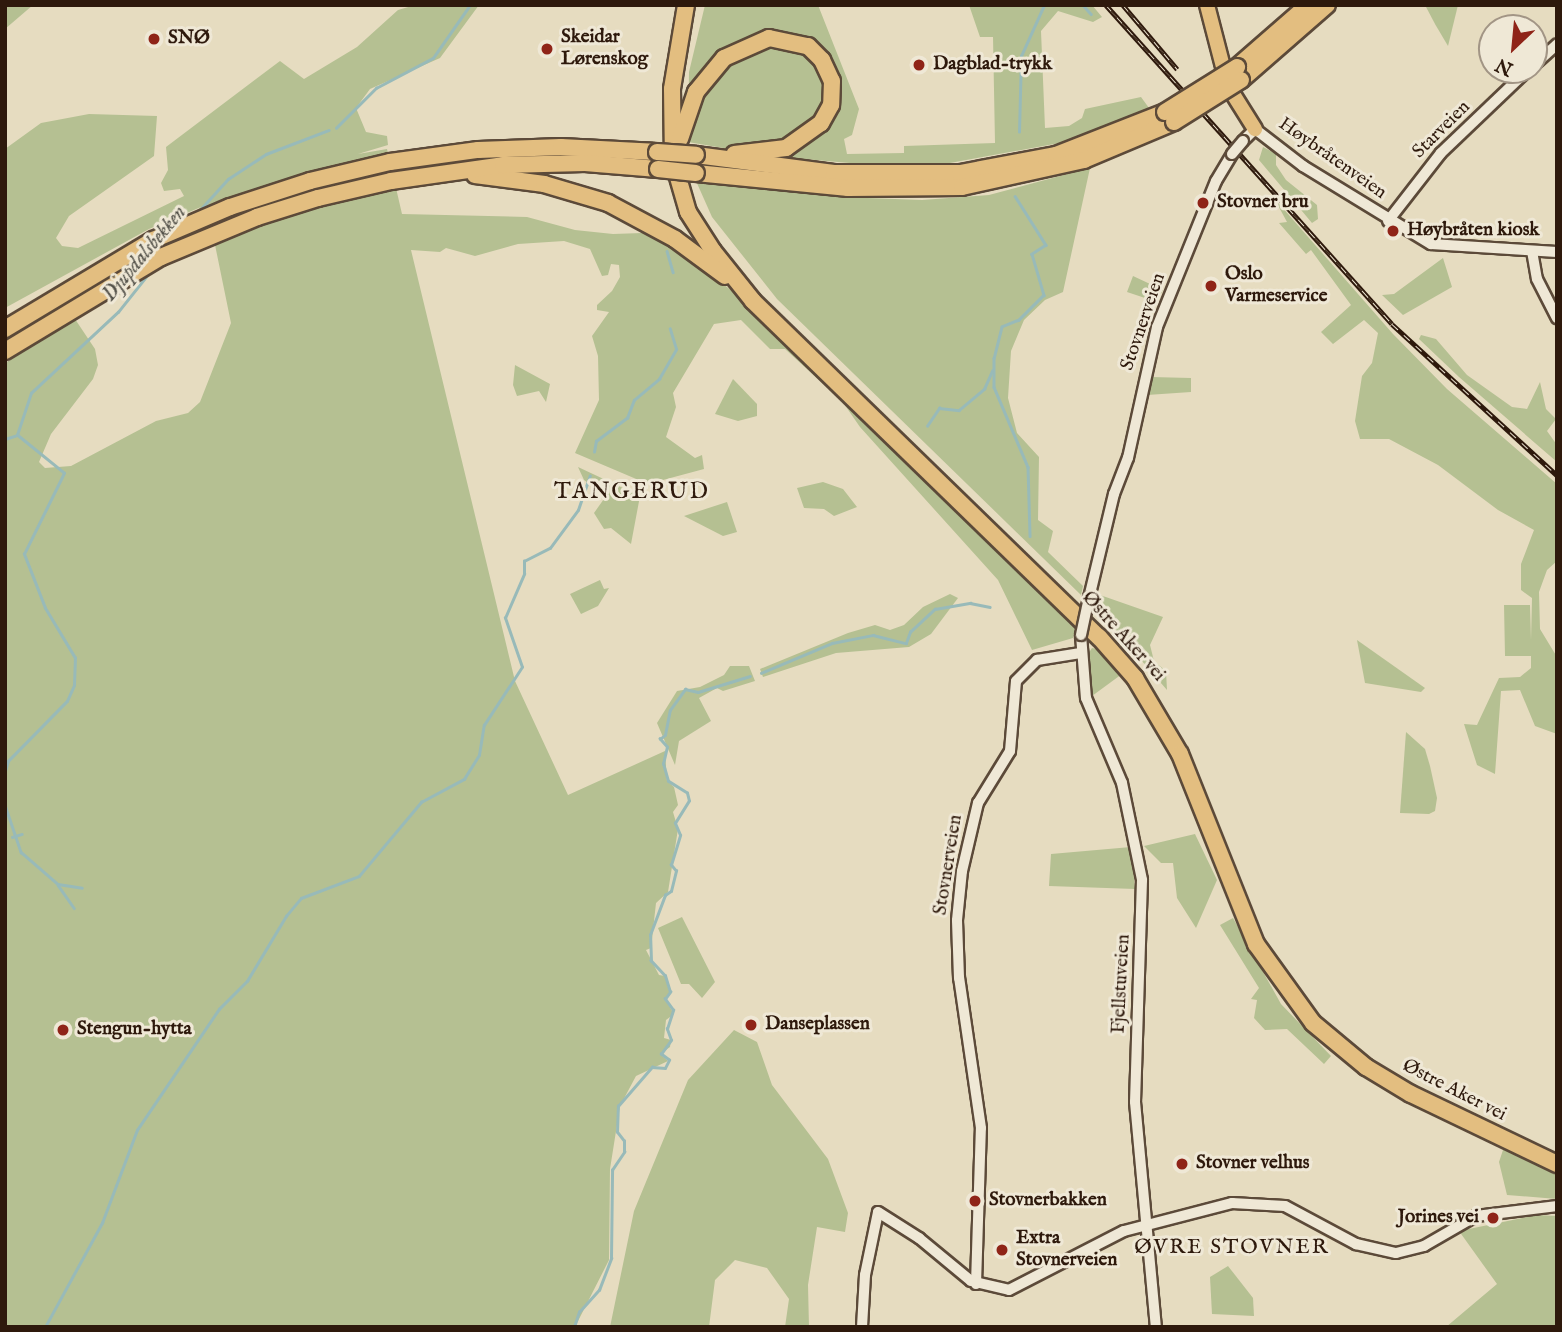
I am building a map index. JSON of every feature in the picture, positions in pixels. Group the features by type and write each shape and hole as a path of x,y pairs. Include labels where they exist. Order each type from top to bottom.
{"highway":[{"path":"675,105 686,5"},
{"path":"675,105 694,5"},
{"path":"1239,73 1308,5"},
{"path":"5,351 105,287 214,234 331,195 444,173 532,163 659,169 848,188 962,187 1084,160 1169,117 1239,73 1326,5"},
{"path":"680,139 702,83 742,46 785,38 819,55 832,81 832,100 825,117 810,135 764,153 698,155"},
{"name":"Østre Aker vei","path":"675,105 685,177 696,208 737,267 1105,630 1148,679 1195,764 1257,926 1308,1002 1354,1046 1397,1075 1557,1154"},
{"name":"Østre Aker vei","path":"675,105 673,160 688,212 753,301 1079,617 1135,678 1180,754 1255,944 1313,1023 1366,1067 1411,1094 1557,1164"},
{"path":"5,329 153,240 250,200 339,173 478,150 574,147 698,155 834,173 961,173 1068,151 1169,117"},
{"path":"444,173 528,180 608,203 675,239 753,301"}],"main road":[{"name":"Høybråtenveien","path":"1207,5 1228,86 1255,129"}],"street":[{"name":"Starveien","path":"1388,221 1441,153 1513,84"},
{"name":"Stovnerveien","path":"976,1284 981,1128 959,978 958,899 975,811 1011,745 1014,686 1033,662 1080,653 1089,598 1114,494 1128,458 1157,327 1216,181 1232,154 1255,129"},
{"name":"Høybråtenveien","path":"1255,129 1388,221 1438,246 1557,252"},
{"path":"1532,251 1537,279 1557,318"},
{"name":"Fjellstuveien","path":"1080,653 1086,698 1122,783 1142,880 1135,1096 1156,1327"},
{"path":"862,1327 865,1275 878,1212 919,1237 976,1284 1020,1288 1081,1250 1147,1223 1232,1203 1268,1202 1306,1213 1363,1247 1396,1253 1424,1247 1476,1216 1557,1206"}],"green space":[{"path":"5,5 33,5 5,29"},
{"path":"415,5 479,5 440,58 370,89 356,108 366,132 387,136 388,145 358,154 387,149 402,214 527,217 575,230 613,234 642,233 648,228 747,302 1077,622 1073,638 1032,650 998,580 860,427 842,401 785,349 770,349 741,320 714,324 673,393 676,407 666,437 695,458 702,455 704,469 648,484 575,453 599,400 598,356 592,336 609,312 597,310 597,305 612,291 620,277 619,265 611,264 608,275 602,276 590,249 564,241 518,244 475,256 446,248 440,252 411,250 515,681 568,795 665,751 667,781 674,787 678,805 673,812 678,829 668,892 656,903 651,948 646,950 659,975 665,976 670,994 665,999 674,1014 666,1020 664,1038 671,1040 670,1047 660,1054 668,1061 636,1076 620,1106 610,1169 609,1260 575,1327 5,1327 5,364 201,207 149,229 5,308 5,149 41,123 89,114 157,116 154,156 69,216 56,238 62,246 78,248 184,196 180,189 164,191 161,183 168,170 166,147 280,61 304,79 357,47 398,10","holes":["214,240 231,323 200,402 188,413 156,421 71,466 45,468 39,462 51,434 93,379 98,365 95,349 75,319 135,280"]},
{"path":"705,5 818,5 859,109 852,135 844,139 847,154 904,153 904,146 995,143 993,37 980,37 969,5 1092,5 1102,17 1093,22 1058,11 1041,31 1045,128 1069,126 1082,118 1085,109 1141,97 1149,108 1065,142 939,165 872,165 770,156 688,142 689,72"},
{"path":"1425,5 1458,5 1448,46 1435,24"},
{"path":"1263,147 1276,154 1276,165 1286,180 1317,205 1318,219 1312,223 1259,160"},
{"path":"1090,168 1063,292 1045,300 1024,320 1011,351 1008,398 1017,433 1039,457 1038,520 1053,531 1048,552 1083,586 1081,595 777,299 712,217 696,181 840,197 922,200 989,195"},
{"path":"1274,198 1393,334 1447,389 1557,484 1557,561 1547,570 1539,592 1540,629 1557,657 1557,734 1535,726 1520,690 1501,691 1495,774 1477,765 1464,724 1477,725 1499,678 1520,677 1531,668 1531,656 1505,656 1504,605 1530,605 1531,640 1532,598 1521,590 1521,564 1534,530 1498,510 1438,465 1389,439 1360,439 1355,421 1362,376 1372,363 1378,333 1364,320 1333,344 1321,332 1351,305 1311,250 1306,254 1279,223 1287,222"},
{"path":"1443,258 1452,287 1403,315 1382,295 1394,294"},
{"path":"1133,276 1163,290 1151,311 1145,298 1127,292"},
{"path":"1421,335 1436,339 1467,375 1512,407 1527,409 1540,382 1546,409 1556,419 1547,431 1557,445 1557,462 1459,377 1419,339"},
{"path":"515,365 550,384 546,402 539,391 517,396 513,385"},
{"path":"1151,377 1191,378 1191,392 1147,395"},
{"path":"733,379 757,404 757,416 738,421 715,414"},
{"path":"578,467 640,496 631,544 611,528 604,529 594,513 606,496 584,480"},
{"path":"823,482 843,489 857,507 834,516 824,509 804,508 797,488"},
{"path":"727,502 737,532 723,536 684,516"},
{"path":"600,580 604,589 609,588 598,606 581,614 570,594"},
{"path":"950,594 958,598 931,634 909,647 836,653 763,677 760,669 848,633 875,625 890,630 904,625 923,607"},
{"path":"1100,595 1163,617 1150,645 1154,661 1166,671 1167,690 1096,608"},
{"path":"1357,640 1425,688 1421,692 1365,683"},
{"path":"1092,648 1102,650 1122,674 1092,696 1088,654"},
{"path":"730,666 749,666 755,681 723,691 717,688 699,698 711,721 679,741 675,765 657,723 677,691 700,687 724,675"},
{"path":"1406,732 1425,749 1430,766 1437,798 1435,811 1429,814 1400,813"},
{"path":"1195,834 1217,880 1196,928 1177,898 1173,863 1161,863 1144,846"},
{"path":"1131,847 1135,889 1049,886 1051,854"},
{"path":"682,917 715,982 702,998 689,984 681,984 658,928"},
{"path":"1233,918 1281,1004 1331,1056 1324,1064 1287,1029 1265,1030 1254,1018 1257,1000 1251,999 1259,988 1220,925"},
{"path":"734,1030 757,1042 772,1085 828,1159 848,1213 845,1232 817,1227 808,1285 809,1327 785,1327 789,1299 767,1268 735,1260 715,1280 709,1327 610,1327 634,1211 688,1080"},
{"path":"1504,1147 1557,1175 1557,1199 1507,1195 1499,1162"},
{"path":"1537,1215 1557,1216 1557,1327 1446,1327 1497,1284 1459,1231"},
{"path":"1228,1266 1253,1298 1254,1316 1212,1314 1210,1277"}],"waterway":[{"name":"Djupdalsbekken","path":"336,128 376,88 433,58 470,5"},
{"path":"1019,132 1021,56 1044,5"},
{"path":"1083,5 1091,14"},
{"name":"Djupdalsbekken","path":"197,213 228,179 266,154 329,130"},
{"path":"1015,196 1046,245 1032,254 1044,295 1019,320 1002,327 994,358 994,387 1028,467 1030,536"},
{"path":"667,251 673,272"},
{"name":"Djupdalsbekken","path":"17,435 31,393 118,312 149,273"},
{"path":"594,452 596,441 627,418 634,400 659,379 676,349 670,329"},
{"path":"927,426 939,408 959,410 984,389 992,371"},
{"path":"5,439 17,435"},
{"path":"5,771 8,761 67,701 74,685 75,658 45,608 24,554 64,473 17,435"},
{"path":"45,1327 102,1223 137,1130 219,1009 247,981 286,916 301,898 359,876 421,802 464,779 479,755 484,725 522,667 505,618 524,574 524,561 550,548 578,510 590,476"},
{"path":"761,673 832,643 873,635 906,643 910,632 935,609 970,603 990,607"},
{"path":"574,1327 579,1312 599,1290 611,1258 612,1170 624,1152 624,1141 617,1132 618,1106 652,1067 665,1068 669,1060 661,1054 671,1040 667,1029 673,1010 665,999 670,992 665,976 651,961 650,935 665,895 671,891 676,871 671,865 680,835 675,823 689,801 687,793 668,781 663,764 667,747 660,739 665,735 670,710 685,689 698,692 750,676"},
{"path":"5,805 21,852 58,884 82,888"},
{"path":"12,837 22,834"},
{"path":"58,885 74,908"}],"railway":[{"path":"1106,5 1392,324 1557,475"},
{"path":"1123,5 1177,69"}],"place":[{"name":"SNØ","path":"154,39"},
{"name":"Skeidar Lørenskog","path":"547,49"},
{"name":"Dagblad-trykk","path":"919,65"},
{"name":"Stovner bru","path":"1203,203"},
{"name":"Høybråten kiosk","path":"1393,231"},
{"name":"Oslo Varmeservice","path":"1211,286"},
{"name":"Danseplassen","path":"751,1025"},
{"name":"Stengun-hytta","path":"63,1030"},
{"name":"Stovner velhus","path":"1182,1164"},
{"name":"Stovnerbakken","path":"975,1201"},
{"name":"Jorines vei","path":"1493,1218"},
{"name":"Extra Stovnerveien","path":"1002,1250"}],"district":[{"name":"TANGERUD","path":"632,492"},
{"name":"ØVRE STOVNER","path":"1232,1248"}]}
